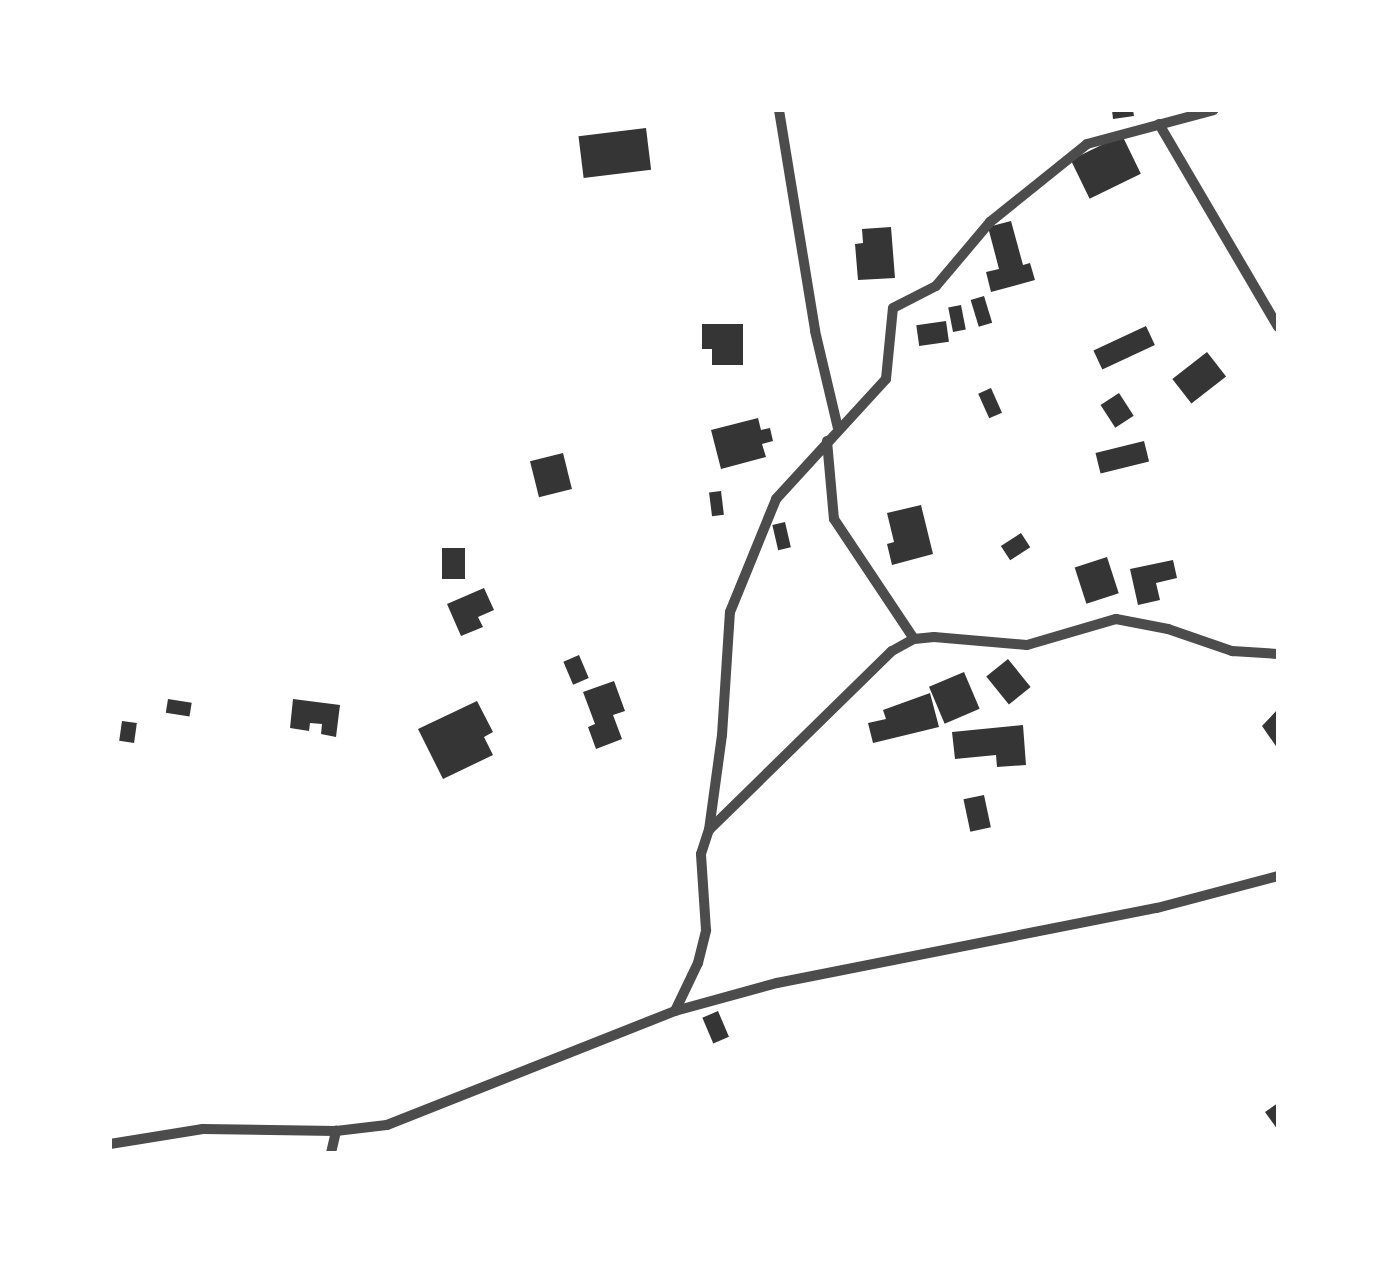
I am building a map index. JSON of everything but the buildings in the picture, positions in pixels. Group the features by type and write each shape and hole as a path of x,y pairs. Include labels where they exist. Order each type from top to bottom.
{"street":[{"path":"779,110 815,331 838,428"},
{"path":"675,1011 704,941 701,854 709,830 722,736 730,612 770,511 790,479 886,379 893,308 936,286 990,222 1086,144 1214,110"},
{"path":"1159,124 1278,327"},
{"path":"826,440 834,519 914,638"},
{"path":"709,830 870,670 914,638 1028,645 1116,619 1168,629 1232,651 1278,654"},
{"path":"110,1144 202,1128 336,1131 405,1118 675,1011 777,984 1157,908 1278,876"},
{"path":"331,1153 336,1131"}]}
